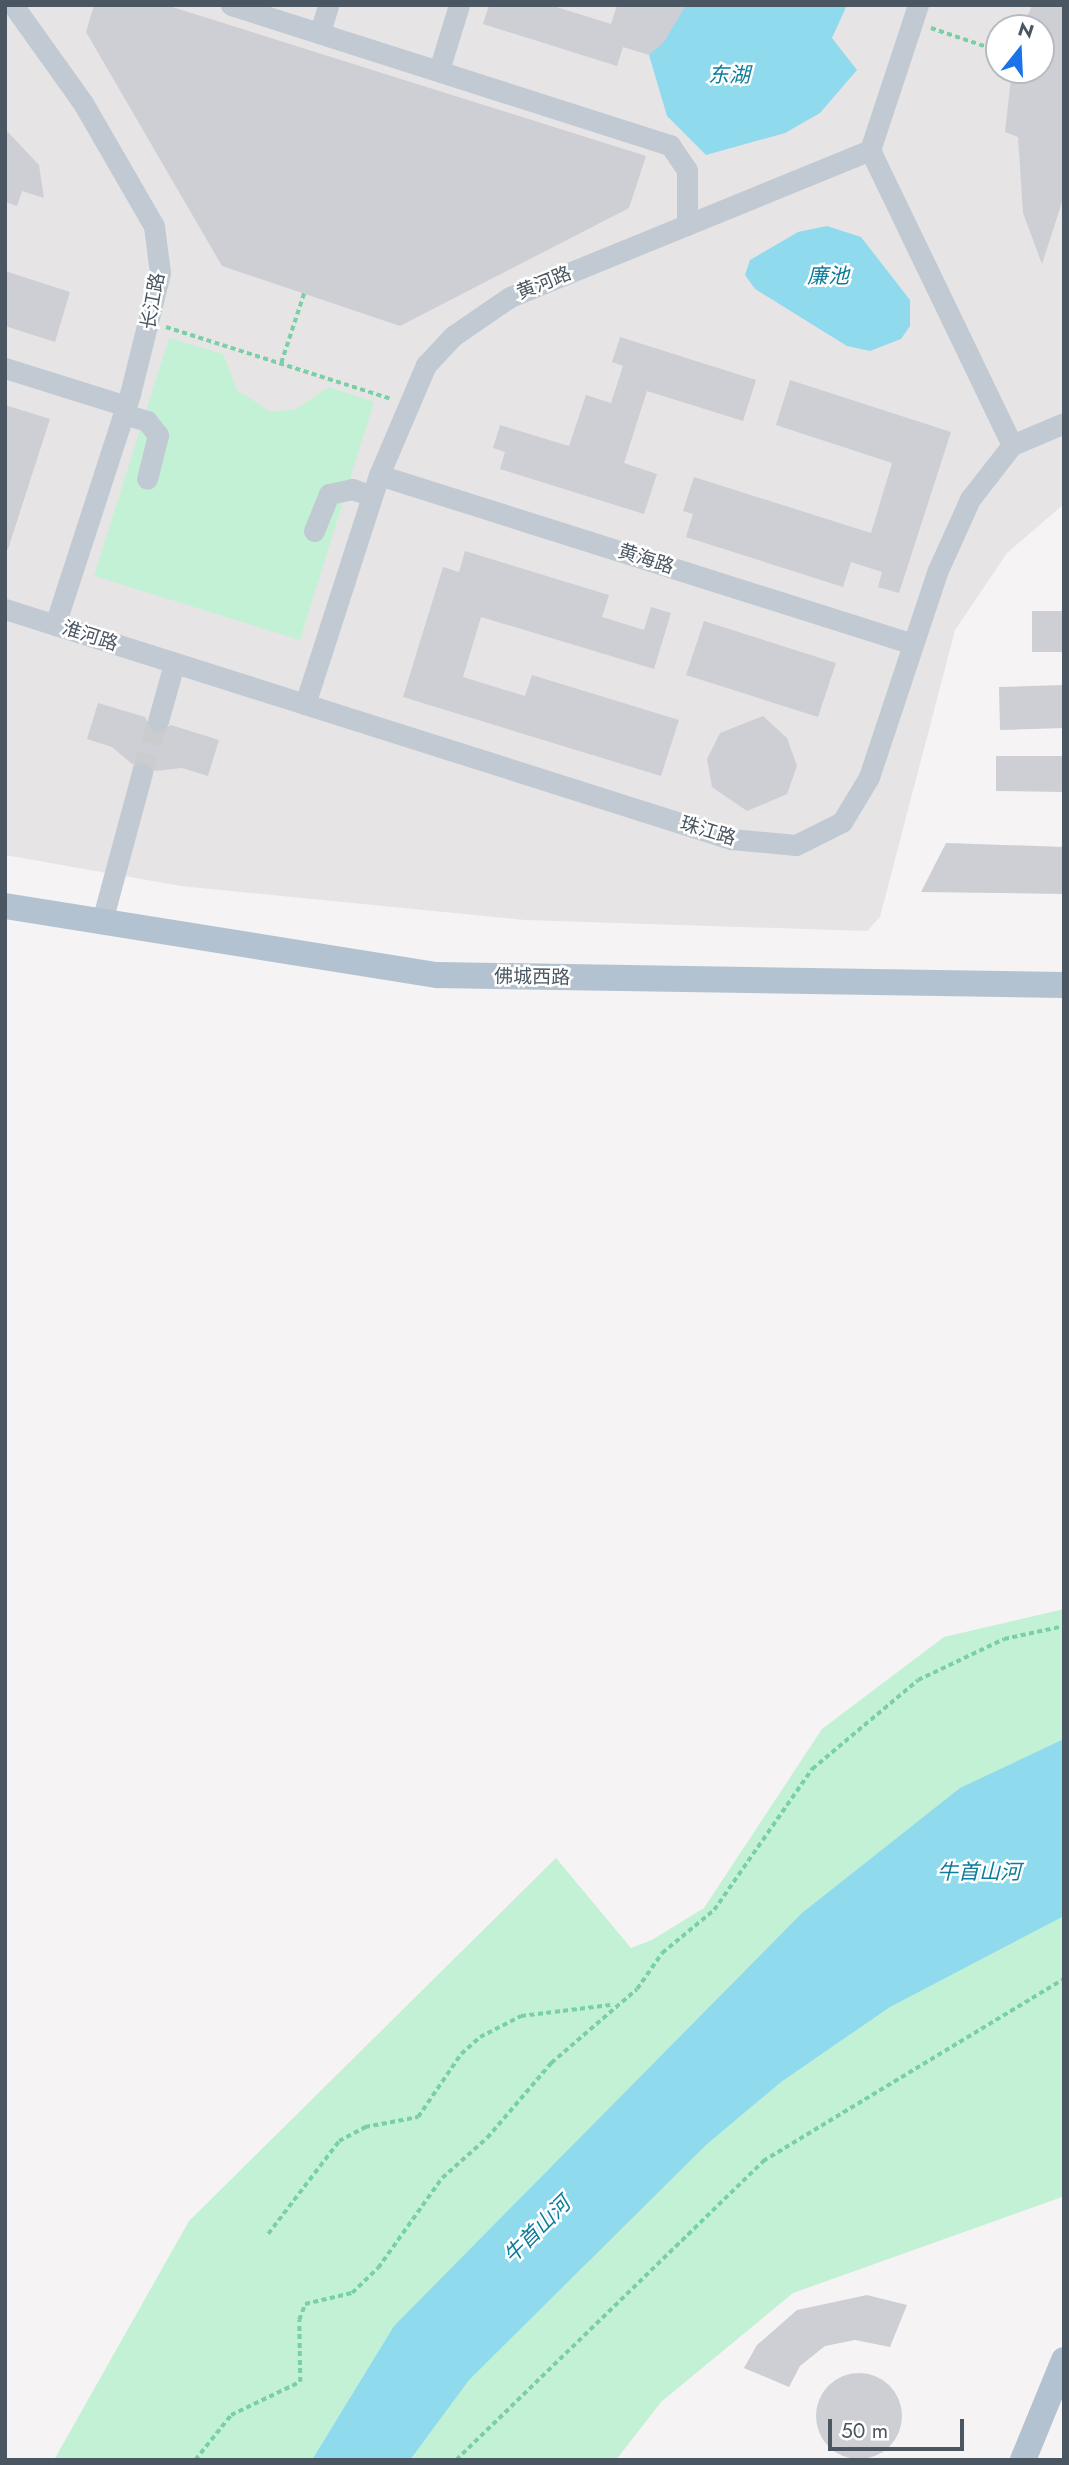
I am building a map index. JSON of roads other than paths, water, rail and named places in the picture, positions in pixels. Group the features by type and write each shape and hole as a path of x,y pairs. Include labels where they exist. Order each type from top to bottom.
{"main road":[{"name":"佛城西路","path":"5,906 438,975 1064,985"},
{"path":"1023,2460 1064,2360"}],"street":[{"name":"长江路","path":"13,5 83,103 154,226 160,273 151,322 125,410 55,625"},
{"path":"231,5 670,145 689,179 687,225"},
{"path":"320,32 328,5"},
{"path":"439,70 460,5"},
{"path":"915,13 870,150 1012,445 1064,423"},
{"name":"黄河路","path":"305,704 405,403 453,336 510,297 870,150"},
{"path":"5,368 125,410 147,421 158,435 147,479"},
{"name":"珠江路","path":"174,664 732,839 796,845 842,822 869,777 913,644 970,499 1012,445"},
{"name":"黄海路","path":"379,475 913,644"},
{"path":"314,531 329,494 352,489 372,496"},
{"name":"淮河路","path":"5,609 174,664"},
{"path":"158,721 174,664"},
{"path":"102,921 142,773"}],"water":[{"name":"东湖","path":"685,5 847,5 832,38 857,70 820,113 785,133 706,155 667,116 649,55"},
{"name":"廉池","path":"827,226 861,237 910,300 910,326 901,339 870,351 847,346 755,289 745,275 750,260 798,232"},
{"name":"牛首山河","path":"1064,1739 1064,1916 890,2007 781,2082 707,2144 469,2380 410,2460 312,2460 394,2326 802,1913 960,1788"}],"tunnel":[{"path":"142,773 158,721"}]}
